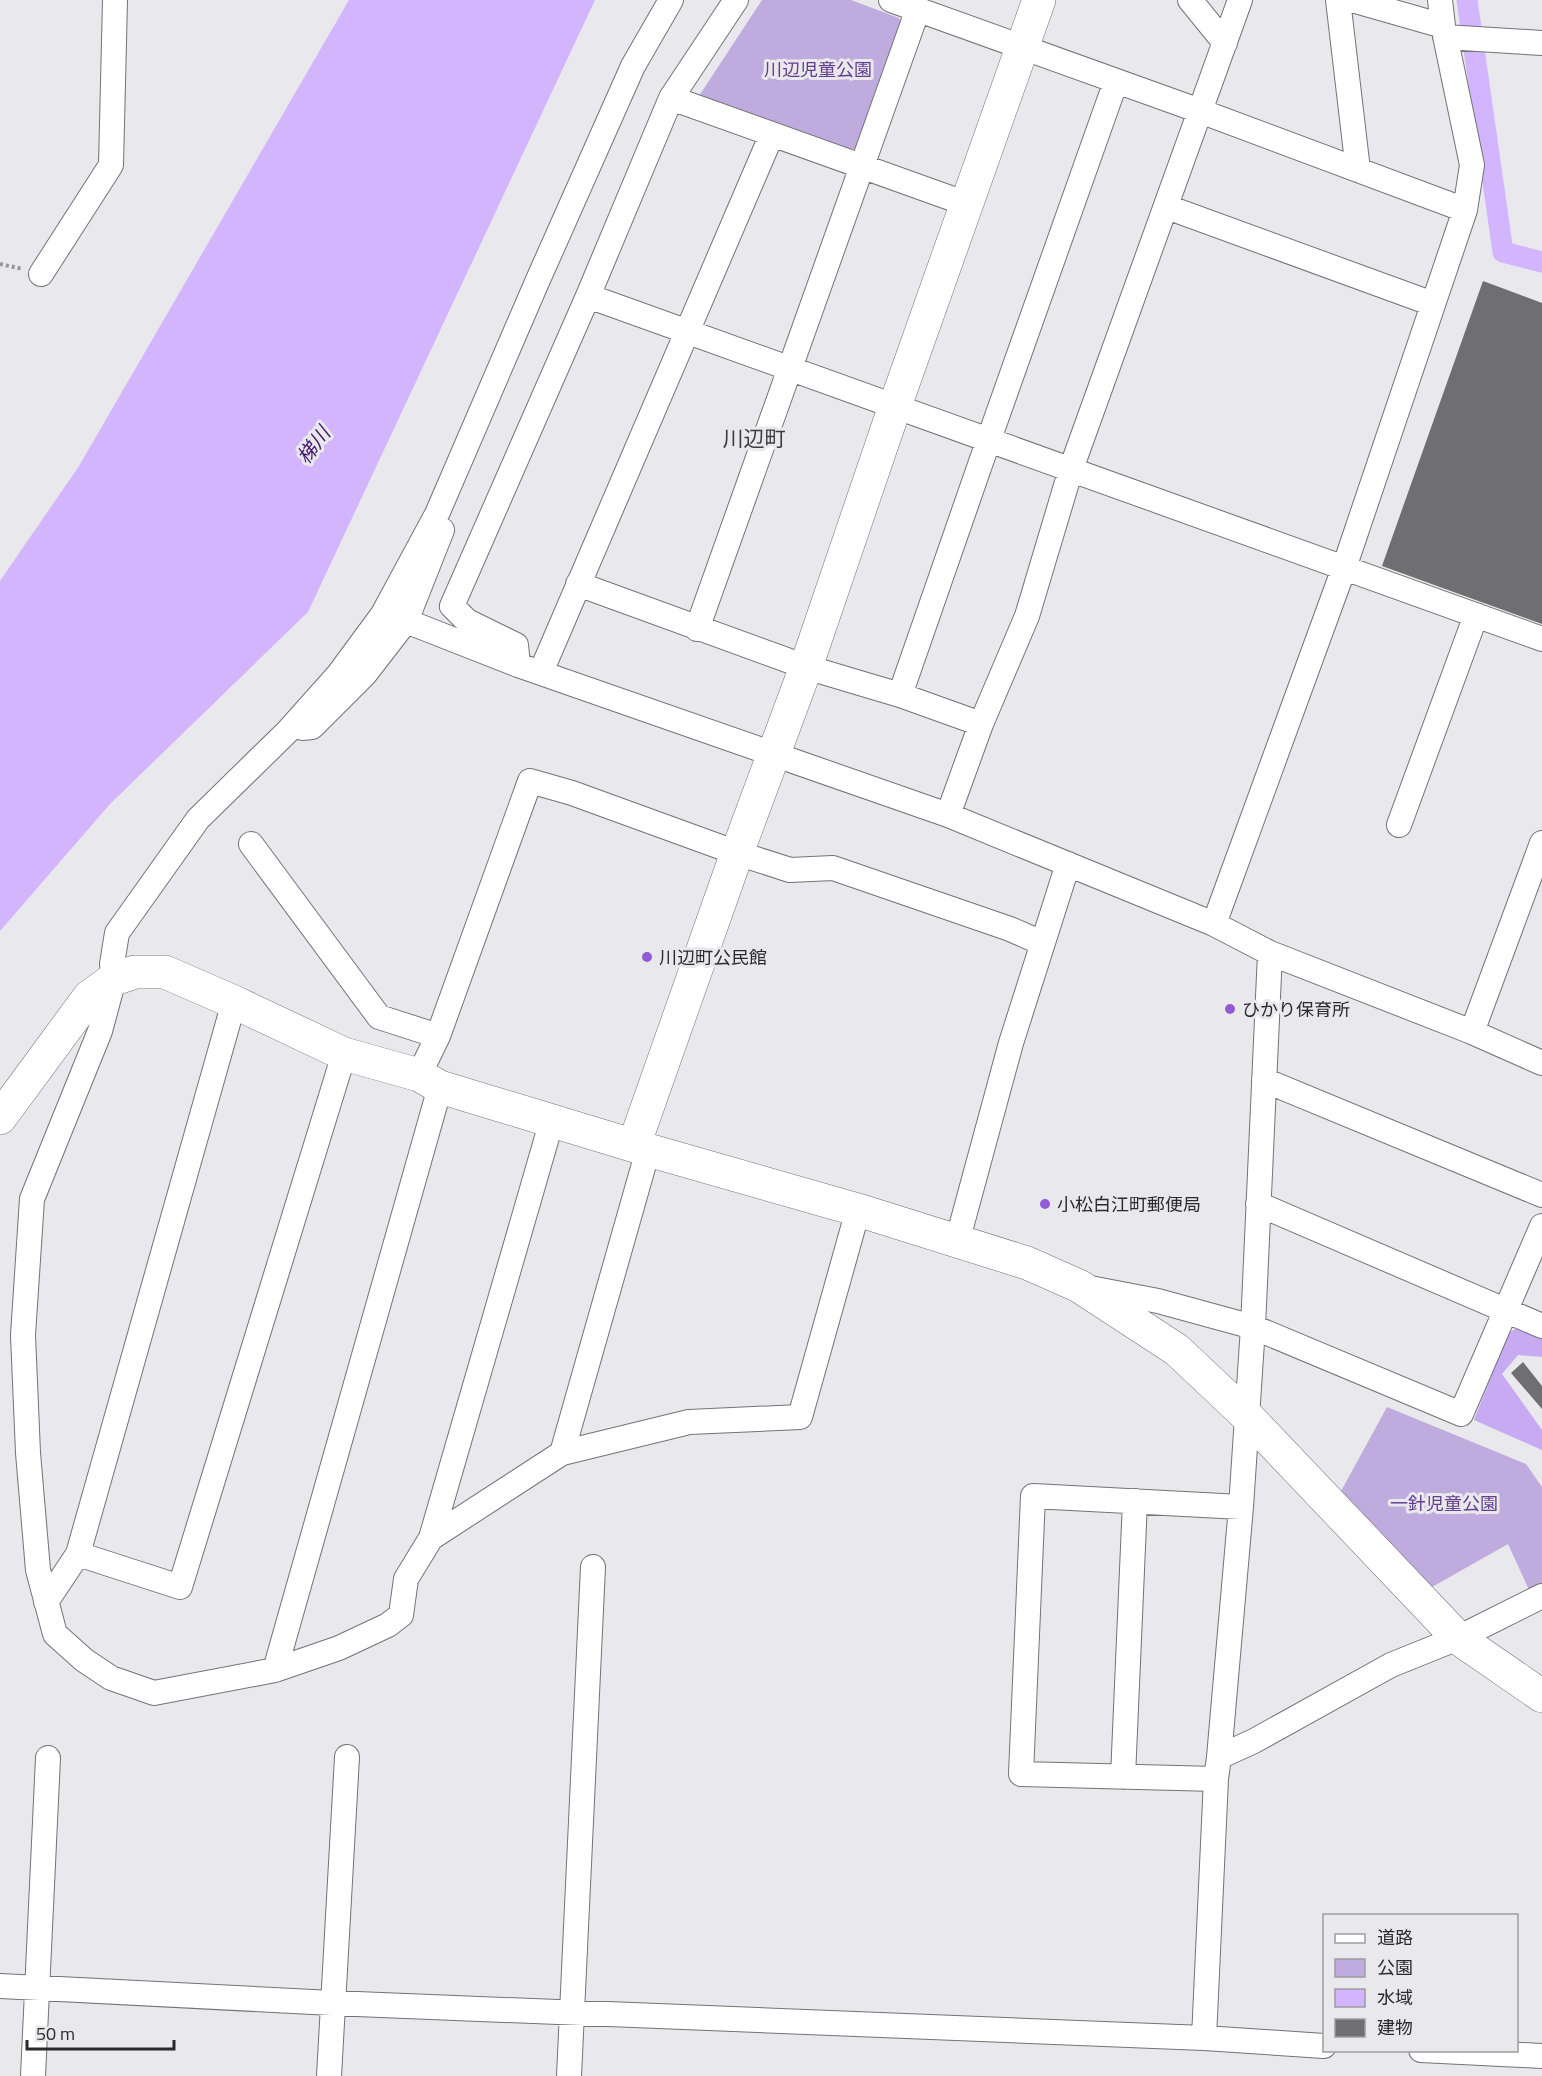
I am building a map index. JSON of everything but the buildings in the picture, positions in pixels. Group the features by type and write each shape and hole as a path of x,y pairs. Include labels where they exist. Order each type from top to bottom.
{"street":[{"path":"41,274 111,165 115,0"},
{"path":"552,1120 431,1538 406,1579 401,1616 388,1625 339,1648 275,1670 154,1693 111,1677 84,1660 55,1634 37,1559 28,1453 23,1335 32,1199 100,1031 114,979 112,964 117,933 198,819 288,731 338,675 383,614 437,514 633,66 671,0"},
{"path":"518,665 516,645 466,621 452,606 588,296 671,98 736,0"},
{"path":"891,0 1023,46 1465,210"},
{"path":"562,1453 641,1147 737,853 806,667 895,406 1039,0"},
{"path":"1190,0 1224,43"},
{"path":"948,815 981,724 1027,616 1071,469 1240,0"},
{"path":"1338,0 1358,170"},
{"path":"1352,0 1448,34 1542,43"},
{"path":"1214,924 1344,568 1465,210 1472,165 1440,0"},
{"path":"697,628 918,9"},
{"path":"900,695 988,439 1116,81"},
{"path":"671,98 968,204"},
{"path":"541,672 772,134"},
{"path":"1167,207 1433,304"},
{"path":"588,296 1542,639"},
{"path":"288,731 312,727 365,674 406,621 442,531 437,514"},
{"path":"578,584 806,667 900,695 981,724"},
{"path":"1399,825 1476,615"},
{"path":"406,621 518,665 948,815 1214,924 1270,953 1472,1032 1542,1064"},
{"path":"275,1670 429,1081 438,1036 530,781 572,793 790,870 833,868 1010,929 1042,943"},
{"path":"1472,1032 1542,843"},
{"path":"251,844 379,1017 438,1036"},
{"path":"957,1242 1011,1043 1068,864"},
{"path":"1204,2038 1217,1768 1241,1507 1253,1327 1270,953"},
{"path":"0,1118 89,997 114,979 135,972 165,972 344,1054 552,1120 858,1210 1027,1263 1079,1286 1176,1350 1247,1416 1458,1638 1542,1696"},
{"path":"46,1602 78,1554 234,1002"},
{"path":"78,1554 180,1587 344,1054"},
{"path":"1264,1080 1542,1195"},
{"path":"1258,1204 1542,1326"},
{"path":"431,1538 562,1453 689,1422 800,1417 858,1210"},
{"path":"1079,1286 1158,1301 1253,1327 1461,1414 1542,1227"},
{"path":"1241,1507 1034,1496 1021,1774 1123,1777 1217,1768 1254,1741 1391,1665 1458,1638 1542,1596"},
{"path":"1123,1777 1135,1501"},
{"path":"568,2076 593,1567"},
{"path":"329,2076 347,1756"},
{"path":"33,2076 48,1758"},
{"path":"0,1986 332,2003 1204,2038 1323,2046"},
{"path":"1461,2052 1542,2056"}],"green space":[{"name":"川辺児童公園","path":"762,0 851,0 899,18 904,29 862,148 841,150 697,99"},
{"name":"一針児童公園","path":"1387,1407 1526,1464 1542,1487 1542,1585 1530,1592 1508,1544 1432,1587 1340,1493"}],"shaded area":[{"path":"1523,1325 1542,1334 1542,1357 1518,1355 1502,1374 1542,1430 1542,1450 1474,1420 1508,1333"}],"water":[{"name":"梯川","path":"349,0 595,0 308,612 110,804 0,931 0,581 79,466"}],"waterway":[{"path":"1467,0 1503,252 1542,262"}],"place":[{"name":"川辺町公民館","path":"647,957"},
{"name":"ひかり保育所","path":"1230,1009"},
{"name":"小松白江町郵便局","path":"1045,1204"}],"district":[{"name":"川辺町","path":"754,438"}]}
